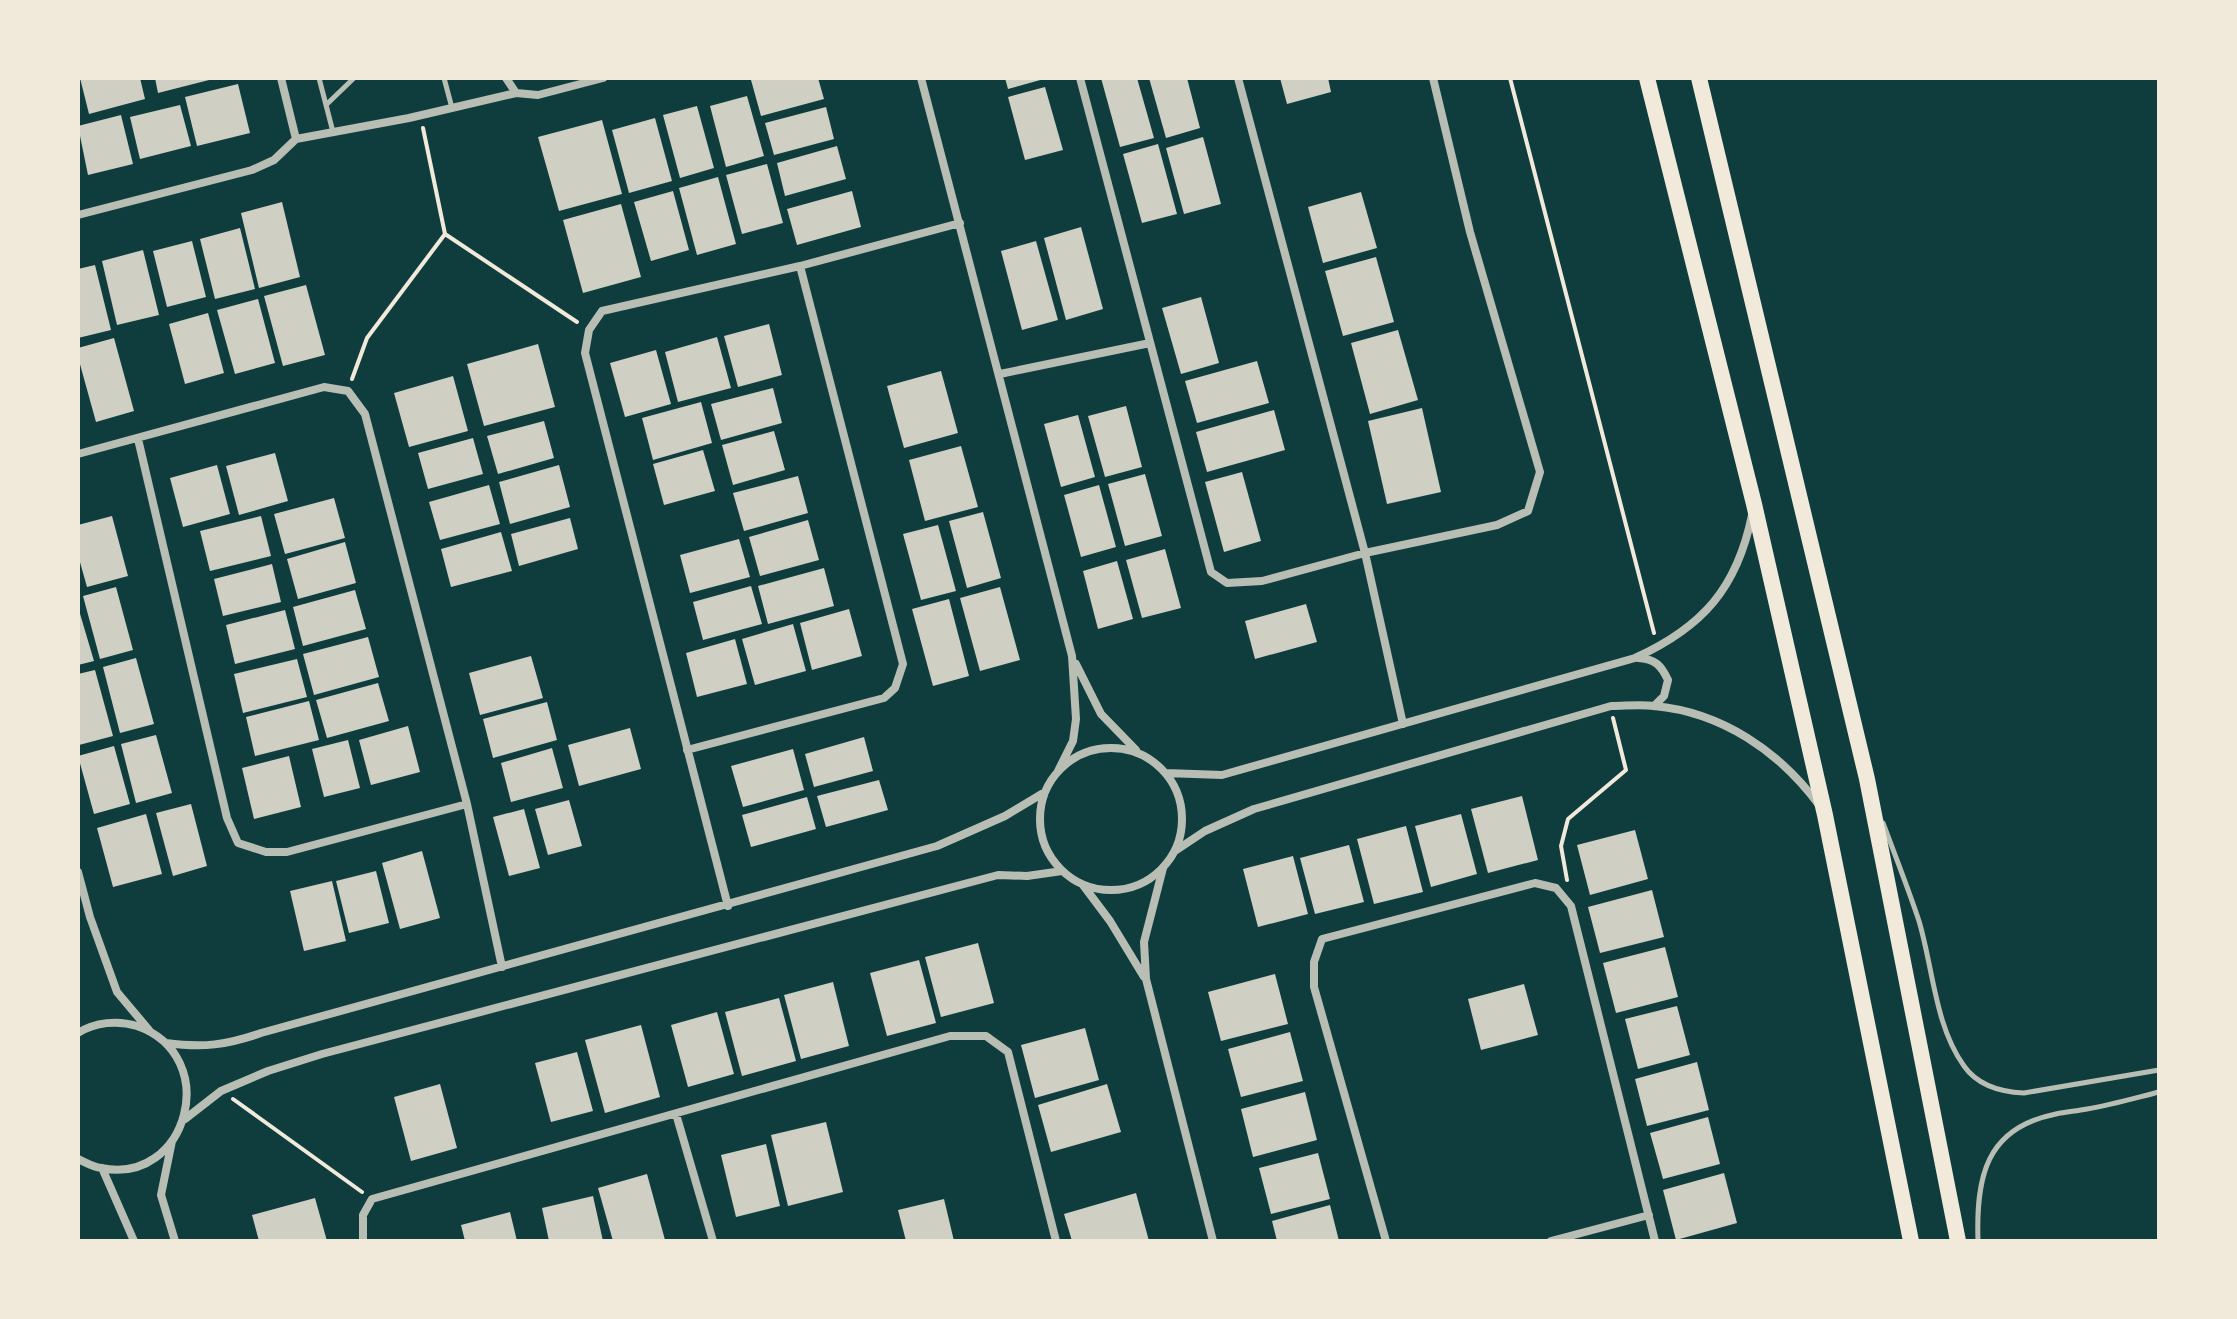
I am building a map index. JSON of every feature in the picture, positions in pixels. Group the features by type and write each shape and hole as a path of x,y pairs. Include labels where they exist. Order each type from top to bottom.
{"main road":[{"path":"1647,78 1754,504 1825,815 1911,1241"},
{"path":"1699,78 1867,779 1958,1241"}],"street":[{"path":"281,78 296,139"},
{"path":"506,78 516,93"},
{"path":"78,214 252,170 274,160 296,139 516,93 538,95 603,78"},
{"path":"921,78 1072,656 1076,719 1073,741 1045,792 1040,811 1044,843 1062,871 1082,885 1119,934 1146,979"},
{"path":"1080,78 1211,572 1227,583 1262,581 1365,553 1497,525 1528,511 1540,472 1470,232 1433,78"},
{"path":"1238,78 1365,553 1403,724"},
{"path":"728,906 585,353 589,330 602,311 800,266 960,223"},
{"path":"687,750 884,698 895,688 903,664 800,266"},
{"path":"1000,374 1150,343"},
{"path":"78,454 324,387 348,391 365,414 467,804 502,967"},
{"path":"138,439 227,818 238,843 266,852 287,852 467,804"},
{"path":"1166,773 1222,775 1635,658 1694,623 1724,591 1745,549 1754,504"},
{"path":"1072,656 1101,714 1140,753 1166,773 1176,788 1182,812 1182,827 1175,851 1164,867 1144,883 1103,890 1082,885"},
{"path":"1635,658 1649,659 1662,667 1668,680 1664,696 1654,706"},
{"path":"1175,851 1205,831 1254,809 1611,706 1654,706 1699,715 1747,738 1771,753 1803,783 1825,815"},
{"path":"1058,771 1076,756 1099,748 1116,747 1140,753"},
{"path":"166,1043 198,1047 230,1044 728,906 937,846 1005,816 1045,792"},
{"path":"1164,867 1144,942 1146,979 1213,1241"},
{"path":"78,1159 102,1168 128,1168 153,1159 172,1141 185,1119 221,1091 268,1071 322,1054 998,875 1027,876 1062,871"},
{"path":"78,872 90,917 117,992 149,1031"},
{"path":"1386,1241 1314,987 1314,962 1322,939 1535,883 1556,888 1571,906 1655,1241"},
{"path":"78,1033 106,1023 128,1023 149,1031 166,1043 182,1065 188,1092 185,1119"},
{"path":"363,1241 363,1215 372,1199 950,1036 986,1036 1008,1052 1056,1241"},
{"path":"676,1114 713,1241"},
{"path":"172,1141 161,1195 175,1241"},
{"path":"102,1168 134,1241"},
{"path":"1551,1241 1649,1215"}],"lane":[{"path":"319,78 333,132"},
{"path":"326,105 354,78"},
{"path":"444,78 452,108"},
{"path":"1867,779 1919,921 1947,1032 1961,1061 1978,1081 2009,1092 2024,1093 2159,1070"},
{"path":"1978,1241 1981,1177 1988,1157 1999,1143 2030,1122 2054,1114 2159,1092"}],"path":[{"path":"1510,78 1658,647"},
{"path":"420,115 445,234 589,330"},
{"path":"348,391 367,338 445,234"},
{"path":"1571,906 1561,846 1568,819 1626,770 1611,706"},
{"path":"221,1091 372,1199"}],"building":[{"path":"80,78 140,78 145,99 89,114"},
{"path":"155,78 213,78 213,79 158,93"},
{"path":"818,78 824,99 761,116 751,80"},
{"path":"1005,78 1044,78 1044,79 1008,89"},
{"path":"1101,78 1137,78 1154,138 1120,147"},
{"path":"1149,78 1187,78 1200,128 1166,138"},
{"path":"1280,78 1328,78 1331,92 1287,104"},
{"path":"238,84 250,133 197,146 185,97"},
{"path":"1045,87 1063,150 1025,160 1008,97"},
{"path":"747,96 764,156 726,167 710,106"},
{"path":"180,105 191,146 140,159 130,117"},
{"path":"697,106 714,168 680,178 663,115"},
{"path":"826,107 834,139 774,155 765,123"},
{"path":"121,115 133,164 88,175 78,126"},
{"path":"655,118 672,181 629,193 612,130"},
{"path":"602,120 622,194 559,211 538,137"},
{"path":"1203,137 1221,204 1184,214 1166,148"},
{"path":"1158,144 1177,214 1142,223 1123,154"},
{"path":"837,146 846,179 785,196 777,163"},
{"path":"767,164 783,223 742,234 726,175"},
{"path":"718,177 736,244 697,255 679,188"},
{"path":"673,191 689,250 651,261 634,202"},
{"path":"852,191 861,227 797,245 787,209"},
{"path":"1361,192 1377,248 1323,263 1308,207"},
{"path":"282,202 300,277 259,288 241,213"},
{"path":"621,204 641,277 583,293 563,220"},
{"path":"1081,227 1103,309 1066,320 1044,238"},
{"path":"240,228 255,289 215,299 200,239"},
{"path":"192,241 206,297 167,307 153,251"},
{"path":"1036,241 1058,320 1022,330 1001,251"},
{"path":"143,250 159,315 117,325 102,261"},
{"path":"1376,257 1394,322 1343,336 1325,271"},
{"path":"95,265 111,330 78,338 78,269"},
{"path":"306,285 325,355 283,366 264,296"},
{"path":"1201,297 1219,363 1181,374 1162,308"},
{"path":"258,299 275,363 235,374 217,310"},
{"path":"208,313 224,373 185,384 169,324"},
{"path":"769,324 782,375 738,387 724,336"},
{"path":"1398,330 1418,400 1370,414 1351,343"},
{"path":"717,337 731,388 678,402 665,352"},
{"path":"114,338 134,411 96,422 78,348"},
{"path":"538,344 555,407 484,426 467,364"},
{"path":"656,350 671,404 625,417 610,363"},
{"path":"1257,361 1269,403 1197,423 1185,381"},
{"path":"941,371 958,433 904,448 887,386"},
{"path":"453,376 468,431 409,447 394,393"},
{"path":"773,388 782,423 721,440 711,404"},
{"path":"701,402 712,443 653,460 642,418"},
{"path":"1126,406 1142,467 1105,477 1088,416"},
{"path":"1422,408 1441,492 1387,504 1368,421"},
{"path":"1274,410 1285,450 1207,472 1196,432"},
{"path":"1078,415 1095,477 1061,487 1044,424"},
{"path":"544,421 554,458 498,474 487,436"},
{"path":"774,431 785,470 733,485 722,445"},
{"path":"473,438 483,474 428,489 418,453"},
{"path":"961,446 978,507 925,521 909,460"},
{"path":"703,450 715,491 664,505 653,464"},
{"path":"275,453 288,501 239,515 226,466"},
{"path":"217,465 230,514 183,527 170,478"},
{"path":"559,465 570,507 510,524 499,482"},
{"path":"1242,472 1261,541 1224,552 1205,482"},
{"path":"1145,474 1162,536 1125,546 1108,484"},
{"path":"798,476 808,513 744,531 733,493"},
{"path":"489,485 500,524 440,540 429,502"},
{"path":"1099,485 1116,547 1081,557 1064,495"},
{"path":"334,498 345,538 285,554 274,514"},
{"path":"983,512 1001,578 967,588 949,521"},
{"path":"112,516 128,576 87,587 78,555 78,525"},
{"path":"261,516 271,556 210,571 200,531"},
{"path":"570,518 578,549 519,566 511,534"},
{"path":"808,520 819,560 760,576 749,537"},
{"path":"938,525 956,591 921,600 903,534"},
{"path":"501,532 512,571 451,587 441,549"},
{"path":"739,539 750,577 690,593 680,555"},
{"path":"345,542 356,583 298,599 287,559"},
{"path":"1165,549 1181,608 1142,618 1126,560"},
{"path":"1117,561 1133,619 1098,629 1083,571"},
{"path":"272,564 281,602 223,616 214,579"},
{"path":"824,568 834,606 768,624 758,586"},
{"path":"751,586 762,624 703,640 693,602"},
{"path":"116,587 133,650 100,659 83,596"},
{"path":"1000,587 1020,660 980,671 960,598"},
{"path":"355,590 366,629 303,646 293,607"},
{"path":"949,599 969,676 933,686 912,609"},
{"path":"1306,604 1317,642 1255,659 1245,621"},
{"path":"78,607 94,661 78,665"},
{"path":"849,609 862,656 812,670 800,623"},
{"path":"285,610 295,649 235,664 226,625"},
{"path":"793,624 806,671 755,685 742,639"},
{"path":"368,637 379,677 314,695 303,654"},
{"path":"735,639 747,684 697,697 686,653"},
{"path":"531,656 543,698 480,715 469,673"},
{"path":"136,658 154,724 120,733 103,667"},
{"path":"297,659 307,697 243,713 234,674"},
{"path":"95,670 113,736 79,745 78,674"},
{"path":"378,683 389,721 327,738 316,700"},
{"path":"309,701 319,740 255,756 246,717"},
{"path":"547,702 557,740 493,758 483,719"},
{"path":"408,726 420,772 371,785 359,740"},
{"path":"630,728 641,769 579,786 568,745"},
{"path":"156,735 172,793 136,803 121,744"},
{"path":"864,737 873,771 814,787 805,754"},
{"path":"348,740 360,788 324,797 312,749"},
{"path":"114,746 130,804 94,814 78,756"},
{"path":"552,748 563,788 511,802 501,763"},
{"path":"793,749 804,790 743,807 731,766"},
{"path":"289,756 301,807 254,819 242,768"},
{"path":"879,780 888,810 826,827 817,796"},
{"path":"1522,796 1538,860 1488,873 1471,809"},
{"path":"807,797 816,829 751,847 742,815"},
{"path":"569,800 582,846 548,855 535,809"},
{"path":"191,804 207,866 173,876 156,813"},
{"path":"524,809 540,868 509,876 493,817"},
{"path":"146,814 162,874 113,887 97,828"},
{"path":"1461,814 1477,874 1431,887 1415,826"},
{"path":"1406,826 1423,892 1374,904 1357,839"},
{"path":"1635,830 1648,879 1590,895 1577,845"},
{"path":"1349,845 1364,902 1315,914 1300,858"},
{"path":"422,851 440,918 400,929 382,863"},
{"path":"1293,856 1308,914 1258,927 1243,869"},
{"path":"376,871 389,923 349,933 336,881"},
{"path":"332,881 346,941 304,951 290,891"},
{"path":"1652,890 1664,937 1600,953 1588,907"},
{"path":"978,943 994,1003 941,1017 925,957"},
{"path":"1665,947 1678,997 1616,1013 1603,963"},
{"path":"919,960 936,1023 887,1036 870,973"},
{"path":"1275,974 1288,1024 1221,1041 1208,992"},
{"path":"833,982 849,1046 801,1059 784,995"},
{"path":"1524,984 1538,1035 1481,1050 1468,999"},
{"path":"779,998 796,1061 742,1076 725,1012"},
{"path":"1677,1006 1690,1055 1638,1069 1625,1019"},
{"path":"717,1012 734,1074 688,1087 671,1025"},
{"path":"641,1025 660,1097 605,1113 585,1040"},
{"path":"1085,1028 1099,1080 1035,1098 1021,1045"},
{"path":"1290,1032 1303,1081 1241,1097 1228,1049"},
{"path":"577,1052 593,1111 551,1122 535,1063"},
{"path":"1697,1062 1709,1110 1647,1126 1635,1079"},
{"path":"440,1084 457,1148 411,1161 394,1097"},
{"path":"1107,1084 1121,1132 1051,1152 1038,1105"},
{"path":"1305,1092 1317,1140 1253,1157 1241,1109"},
{"path":"1708,1117 1720,1164 1663,1179 1650,1133"},
{"path":"826,1122 843,1192 788,1206 771,1135"},
{"path":"766,1144 780,1206 736,1217 721,1155"},
{"path":"1318,1153 1330,1199 1271,1214 1259,1168"},
{"path":"1724,1173 1737,1223 1676,1240 1663,1190"},
{"path":"647,1174 665,1240 613,1241 598,1188"},
{"path":"1136,1193 1149,1241 1072,1241 1064,1214"},
{"path":"593,1196 603,1241 549,1241 542,1208"},
{"path":"315,1198 327,1241 259,1241 252,1215"},
{"path":"944,1199 954,1241 906,1241 898,1210"},
{"path":"1330,1205 1339,1241 1277,1241 1272,1221"},
{"path":"510,1212 517,1241 465,1241 461,1225"}]}
